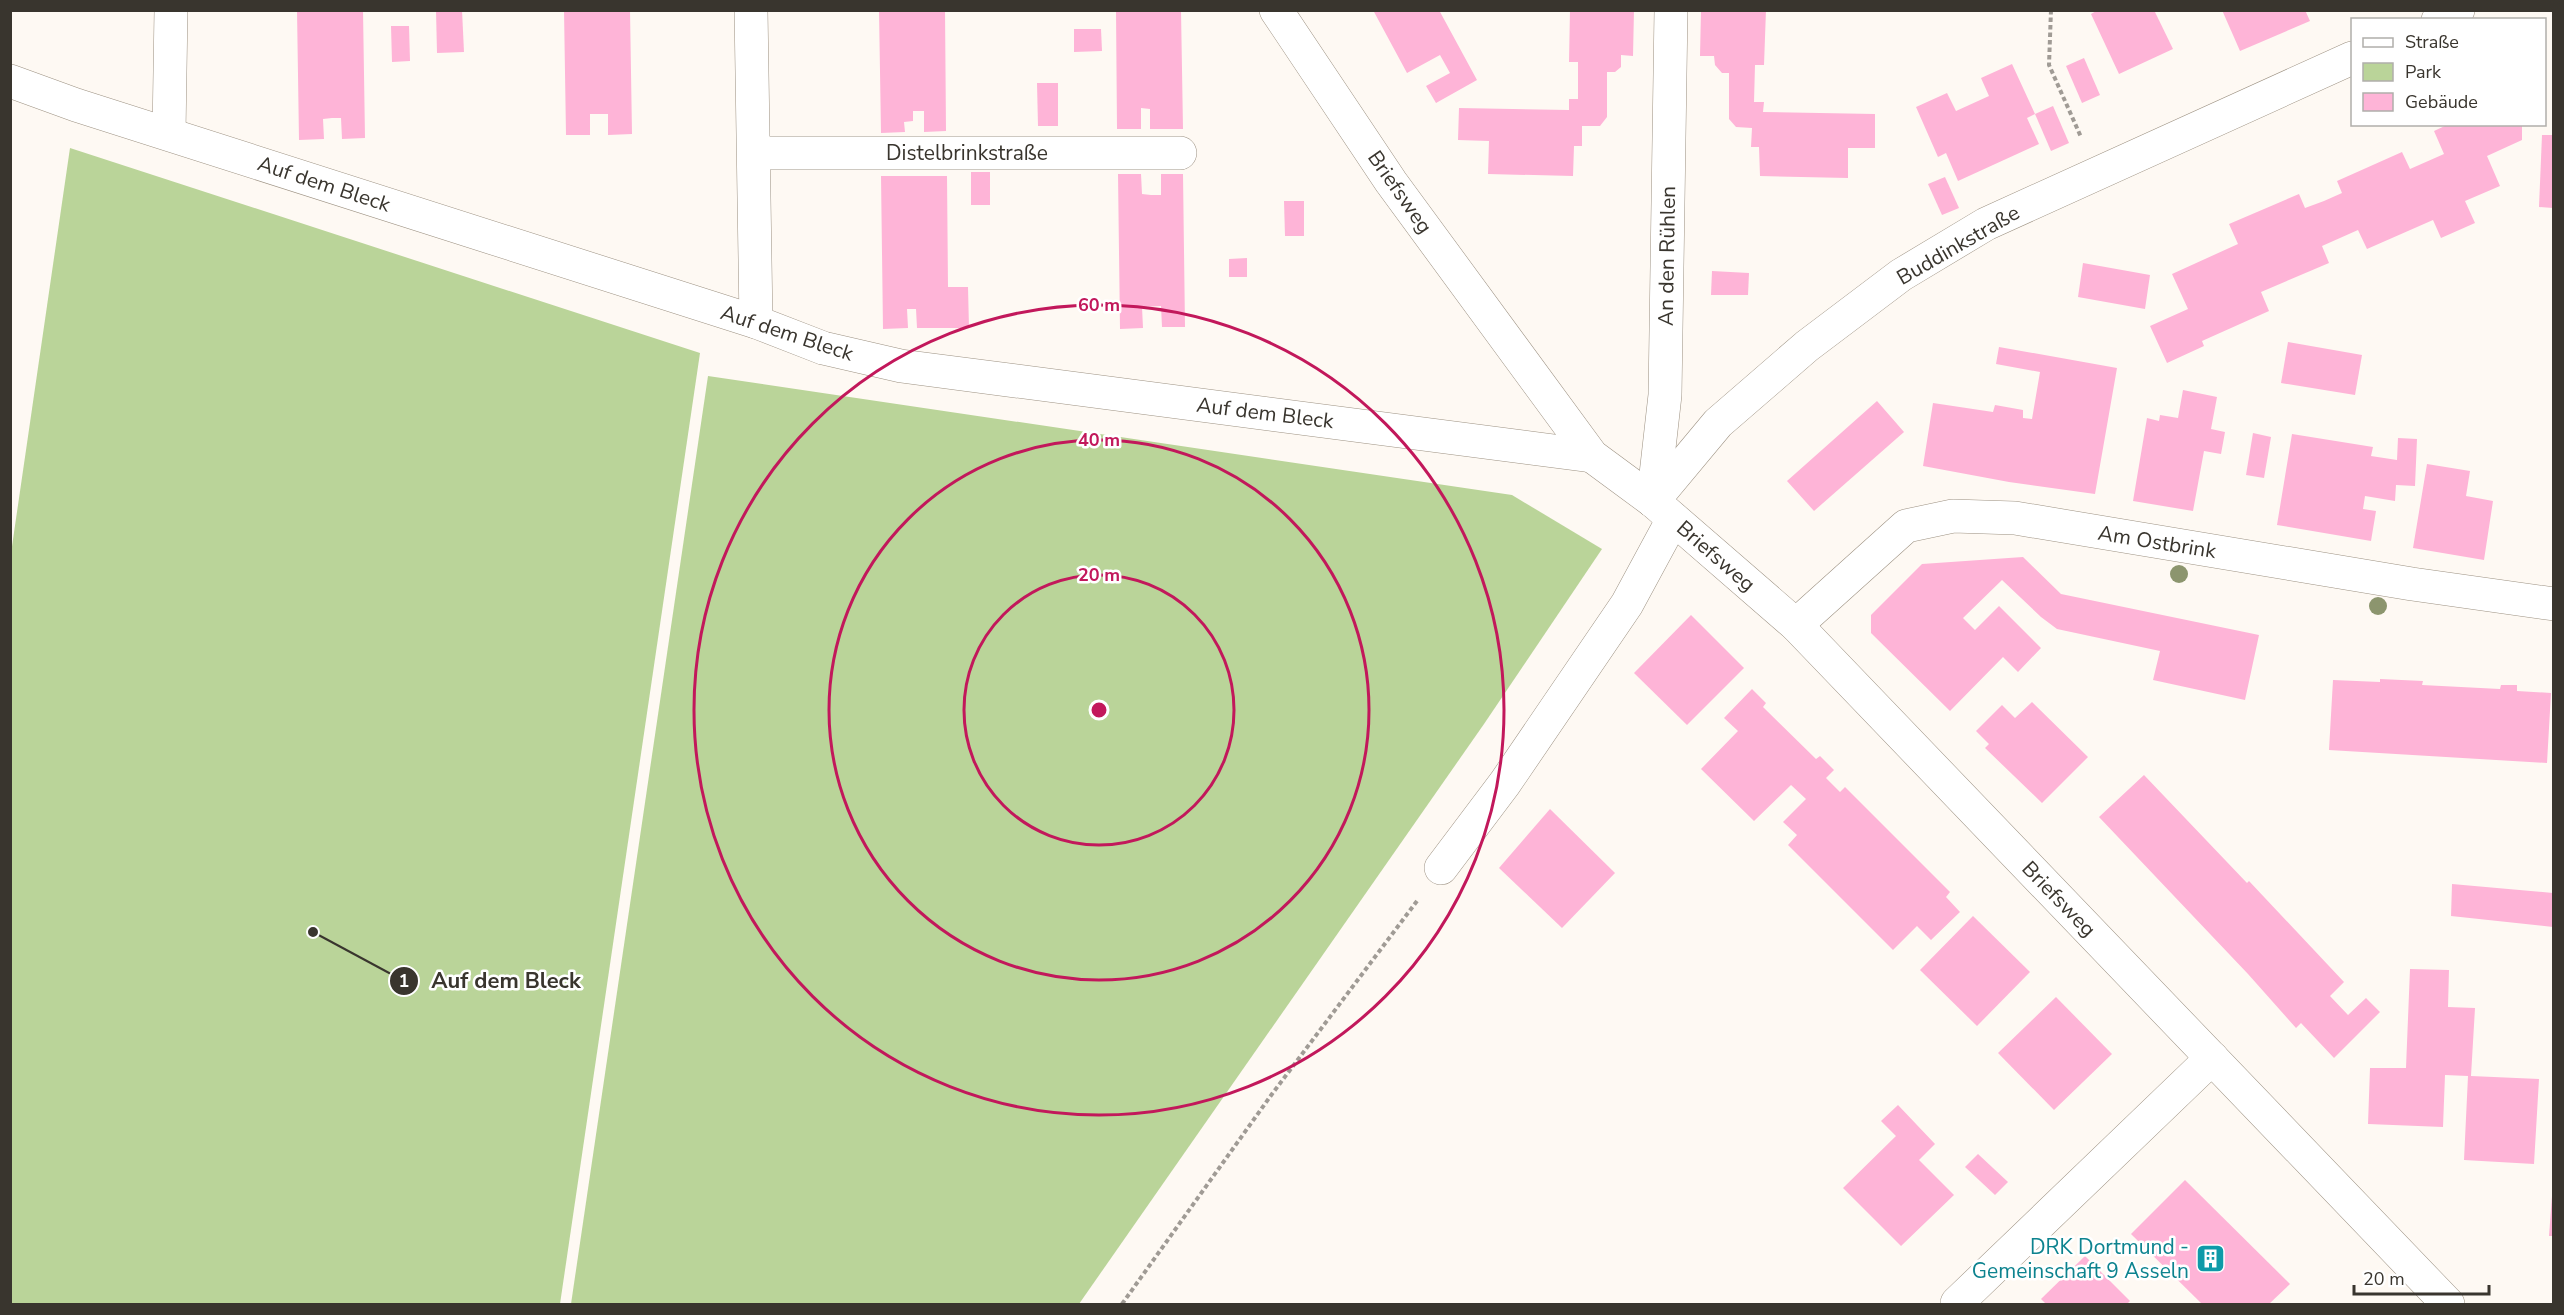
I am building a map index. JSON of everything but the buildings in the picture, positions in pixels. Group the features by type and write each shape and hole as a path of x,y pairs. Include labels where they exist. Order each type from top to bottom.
{"street":[{"path":"169,134 171,10"},
{"path":"751,10 756,322"},
{"name":"Briefsweg","path":"1276,10 1391,182 1592,456 1663,510 1796,625 2448,1305"},
{"name":"An den Rühlen","path":"1663,510 1671,10"},
{"path":"2442,18 2458,10"},
{"name":"Buddinkstraße","path":"1663,510 1718,423 1807,346 1901,275 1986,224 2351,58"},
{"name":"Auf dem Bleck","path":"10,81 76,105 756,322 823,348 901,366 1592,456"},
{"name":"Distelbrinkstraße","path":"754,153 1180,153"},
{"path":"1441,868 1505,783 1627,604 1663,510"},
{"name":"Am Ostbrink","path":"1796,625 1906,526 1953,516 2015,518 2412,584 2553,604"},
{"path":"1957,1303 2212,1058"}],"path":[{"path":"2052,10 2049,65 2097,174"},
{"path":"1122,1305 1272,1094 1441,868"}],"green space":[{"path":"70,148 700,353 560,1304 11,1304 10,560"},
{"path":"708,376 1512,495 1602,549 1484,724 1079,1304 571,1304"}],"place":[{"name":"Auf dem Bleck","path":"313,932"},
{"name":"DRK Dortmund - Gemeinschaft 9 Asseln","path":"2210,1259"}]}
